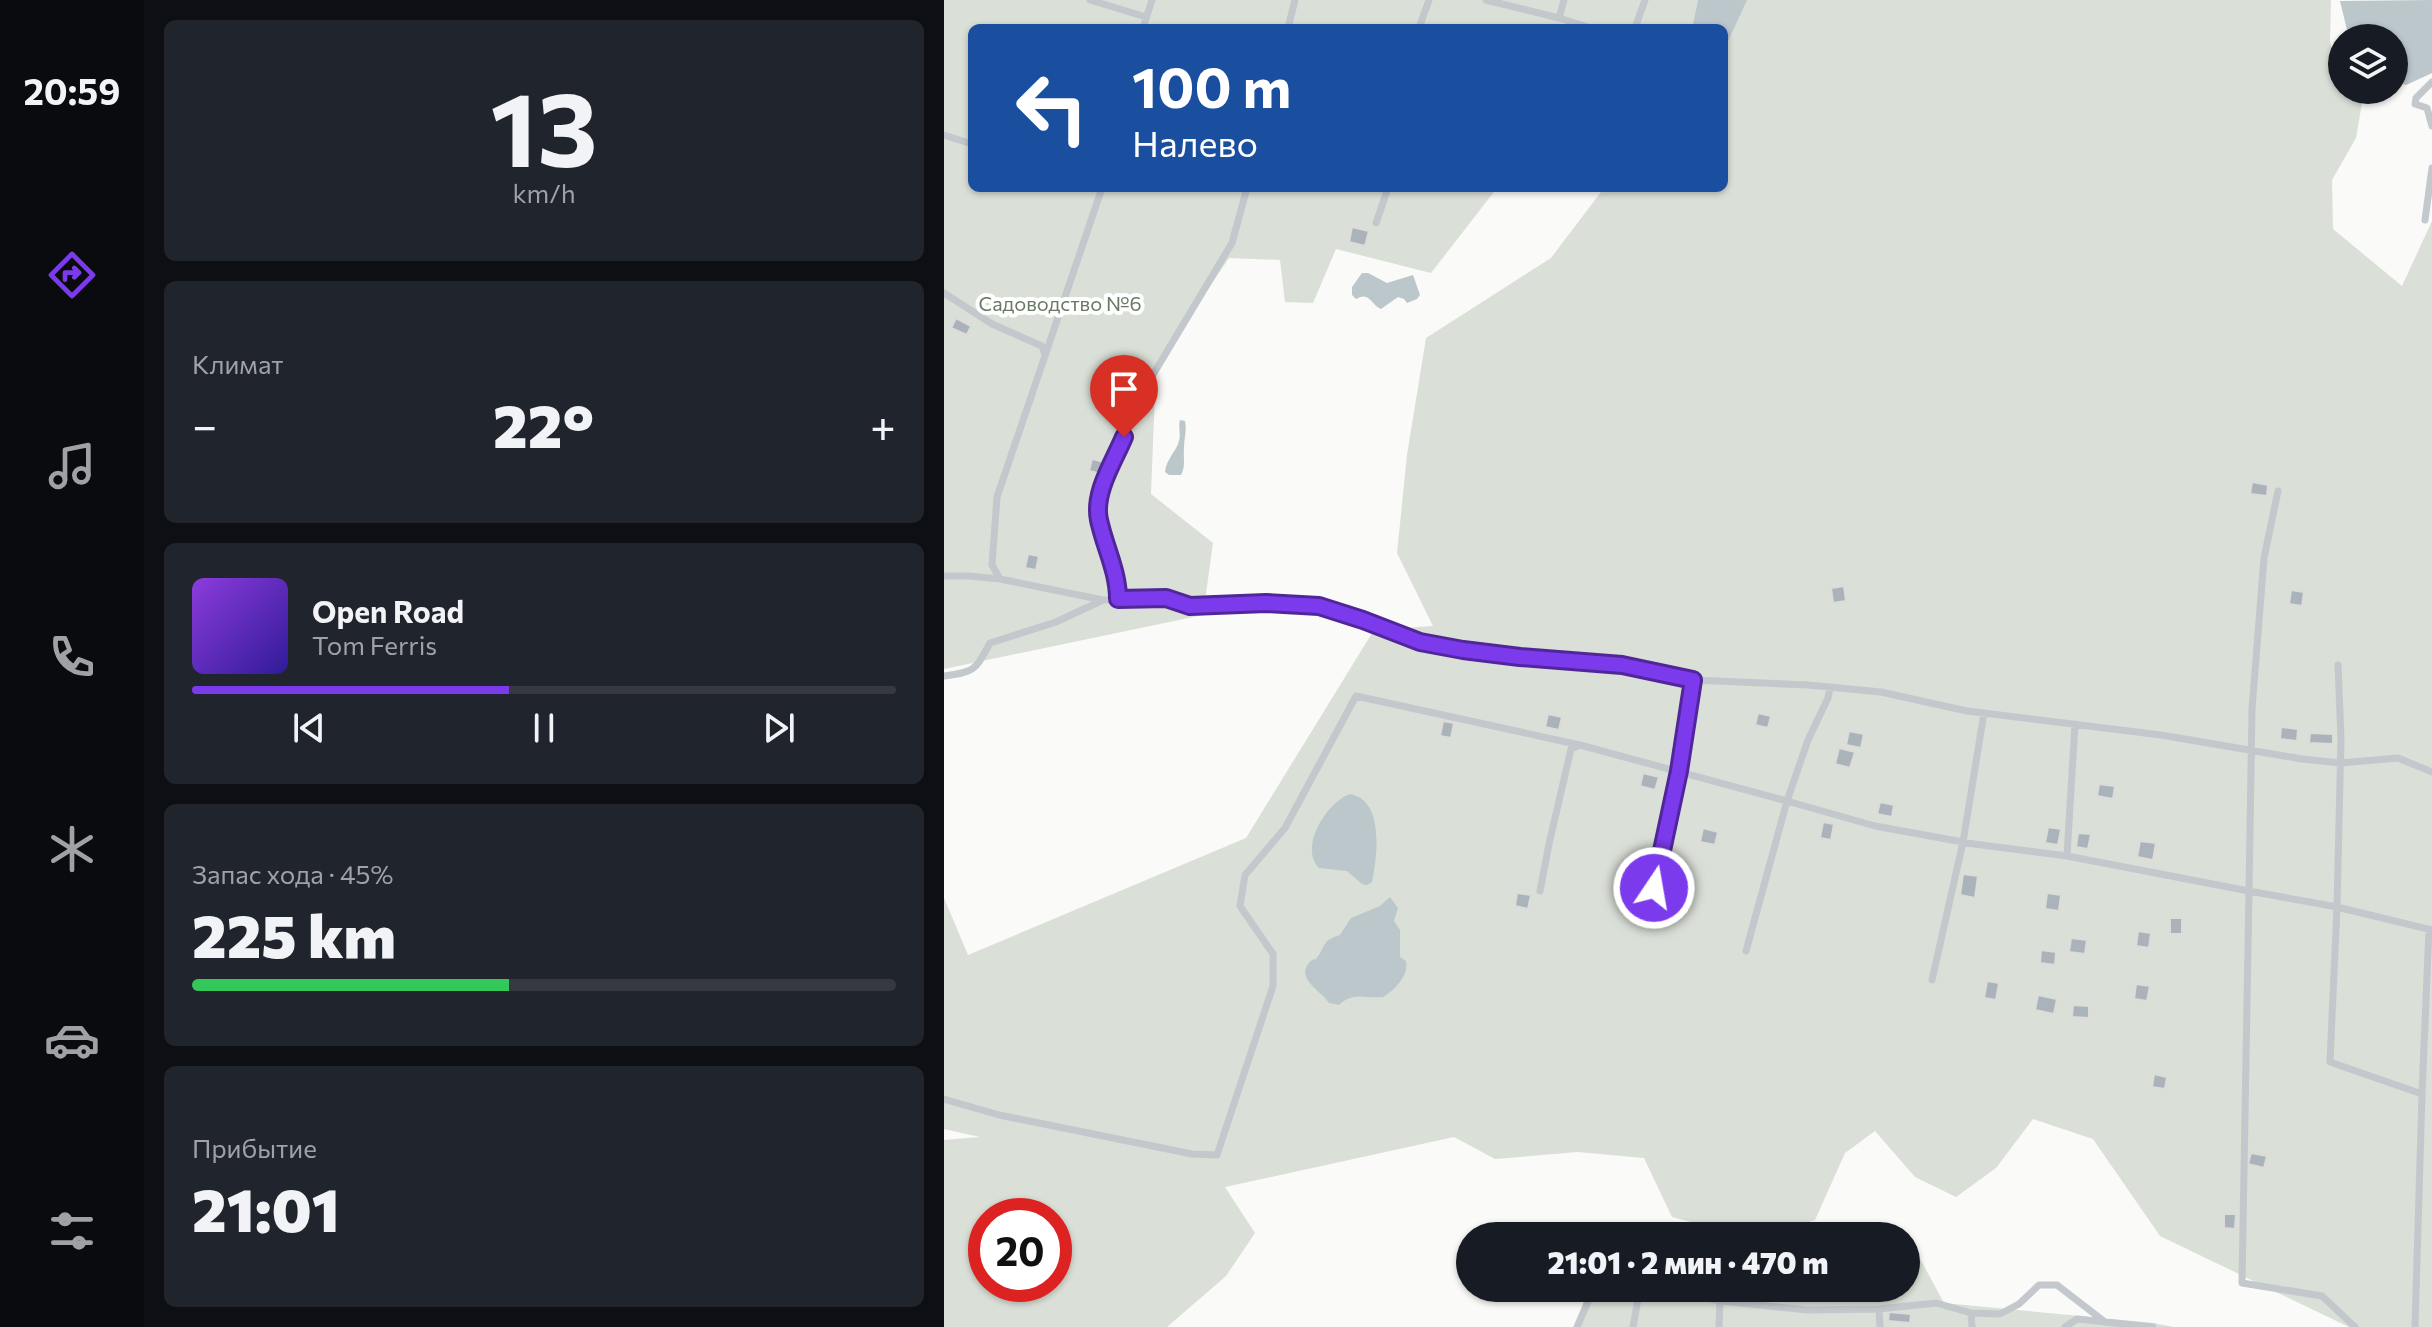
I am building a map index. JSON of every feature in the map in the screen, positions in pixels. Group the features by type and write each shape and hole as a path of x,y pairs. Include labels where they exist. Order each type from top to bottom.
{"lane":[{"path":"1090,0 1146,17"},
{"path":"1144,24 1152,0"},
{"path":"1289,24 1295,0"},
{"path":"1420,24 1429,0"},
{"path":"1486,0 1578,24"},
{"path":"1559,18 1564,0"},
{"path":"1636,24 1645,0"},
{"path":"2432,82 2416,98 2415,104 2427,108 2432,126"},
{"path":"944,135 968,143"},
{"path":"2425,220 2432,168"},
{"path":"1000,579 992,565 997,497 1101,192"},
{"path":"1118,599 1118,582 1098,517 1101,491 1148,383 1232,243 1246,192"},
{"path":"1376,223 1387,192"},
{"path":"944,293 992,324 1042,346 1045,357"},
{"path":"2278,491 2264,558 2252,709 2242,1283 2322,1296 2355,1327"},
{"path":"944,576 1000,579 1103,600 1166,598 1190,606 1266,603 1319,606 1434,645 1520,657 1622,665 1693,680 1881,692 1984,713 2161,735 2251,752 2340,763 2398,758 2432,772"},
{"path":"944,676 965,673 976,667 990,643 1056,622 1103,600"},
{"path":"2338,665 2340,763 2330,1062 2422,1094"},
{"path":"1654,888 1679,771 1693,680"},
{"path":"1746,951 1787,801 1830,687"},
{"path":"944,1099 999,1115 1192,1154 1217,1155 1273,986 1273,954 1240,906 1245,875 1285,828 1356,696 1580,745 1875,826 2067,856 2337,907 2430,929 2415,1327"},
{"path":"1932,980 1963,842 1984,713"},
{"path":"2067,856 2075,724"},
{"path":"1540,891 1571,749 1580,745"},
{"path":"1730,1302 1807,1310 1879,1309 1936,1303 1971,1313 2000,1314 2019,1304 2039,1285 2057,1285 2105,1322"},
{"path":"1577,1327 1588,1302"},
{"path":"1633,1327 1637,1302"},
{"path":"1719,1327 1720,1302"},
{"path":"1879,1309 1880,1327"},
{"path":"1971,1313 1972,1327"},
{"path":"2065,1327 2077,1319 2153,1327"}],"green space":[{"name":"Садоводство №6","path":"944,0 1698,0 1693,24 968,24 968,192 1494,192 1431,273 1336,249 1313,303 1285,302 1280,260 1229,258 1156,366 1151,494 1213,543 1203,615 944,669"},
{"path":"1746,0 2331,0 2328,104 2362,104 2356,138 2332,180 2333,229 2402,286 2432,221 2432,1327 2349,1327 2160,1236 2093,1139 2033,1119 1996,1168 1956,1197 1915,1177 1875,1131 1845,1153 1815,1220 1809,1222 1691,1222 1672,1217 1644,1158 1578,1152 1495,1159 1454,1137 1225,1187 1255,1233 1226,1276 1167,1327 944,1327 944,1140 980,1137 944,1129 944,898 968,955 1246,838 1374,630 1433,626 1397,553 1407,455 1426,338 1551,258 1601,192 1728,192 1728,38"},
{"path":"1920,1259 1944,1303 2173,1327 1574,1327 1584,1302 1920,1302"}],"shaded area":[{"path":"1698,0 1747,0 1728,41 1728,24 1693,24"},
{"path":"2432,0 2432,73 2408,84 2408,24 2346,24 2340,1"},
{"path":"1362,273 1387,283 1413,275 1420,295 1407,303 1398,297 1381,309 1367,297 1356,299 1352,295 1352,287"},
{"path":"1180,420 1185,421 1186,425 1183,468 1181,475 1169,475 1165,472 1166,467 1179,441"},
{"path":"1350,794 1369,807 1374,818 1376,859 1372,882 1367,885 1347,871 1319,868 1313,859 1312,849 1318,826 1341,798"},
{"path":"1390,897 1398,908 1394,921 1400,930 1400,957 1406,961 1403,977 1383,997 1355,997 1339,1005 1329,1003 1308,980 1306,969 1309,963 1328,940 1340,935 1351,918 1380,906"}],"building":[{"path":"1352,227 1369,231 1365,246 1349,242"},
{"path":"956,318 971,326 967,335 951,328"},
{"path":"1092,459 1105,462 1102,474 1089,471"},
{"path":"2252,482 2268,485 2267,496 2250,494"},
{"path":"1028,554 1039,556 1036,570 1025,568"},
{"path":"1844,586 1846,601 1833,603 1831,588"},
{"path":"2291,590 2304,592 2302,606 2289,604"},
{"path":"1758,713 1771,716 1768,728 1755,725"},
{"path":"1548,714 1562,717 1559,730 1545,727"},
{"path":"1443,721 1454,723 1451,738 1440,736"},
{"path":"2281,727 2298,729 2297,741 2280,739"},
{"path":"1849,731 1864,734 1861,748 1846,745"},
{"path":"2310,733 2333,734 2333,744 2309,743"},
{"path":"1839,748 1855,752 1850,768 1835,764"},
{"path":"1643,773 1659,777 1655,790 1640,786"},
{"path":"2099,784 2115,786 2113,799 2097,796"},
{"path":"1880,802 1894,805 1892,817 1877,814"},
{"path":"1823,822 1834,824 1831,840 1820,838"},
{"path":"2048,827 2061,829 2058,845 2045,843"},
{"path":"1703,828 1718,832 1715,845 1700,842"},
{"path":"2078,833 2091,834 2088,849 2076,847"},
{"path":"2140,841 2156,843 2153,860 2137,857"},
{"path":"1963,874 1978,876 1975,898 1960,895"},
{"path":"1517,893 1531,895 1528,909 1515,906"},
{"path":"2047,893 2061,895 2059,911 2045,909"},
{"path":"2170,918 2182,918 2182,934 2170,934"},
{"path":"2138,931 2151,933 2149,948 2136,946"},
{"path":"2071,938 2087,940 2085,954 2069,952"},
{"path":"2041,950 2056,952 2055,965 2040,963"},
{"path":"1987,981 1999,983 1996,1000 1984,998"},
{"path":"2136,984 2150,986 2147,1001 2134,999"},
{"path":"2038,995 2057,999 2054,1014 2035,1010"},
{"path":"2073,1005 2089,1006 2089,1018 2072,1017"},
{"path":"2154,1074 2167,1077 2165,1089 2152,1087"},
{"path":"2251,1153 2267,1156 2264,1168 2248,1164"},
{"path":"2224,1214 2236,1214 2235,1229 2224,1228"},
{"path":"1889,1312 1911,1314 1910,1323 1888,1321"}],"route":[{"path":"1124,437 1101,491 1098,517 1118,582 1118,599 1166,598 1190,606 1266,603 1319,606 1420,642 1520,657 1622,665 1693,680 1679,771 1654,888"}]}
